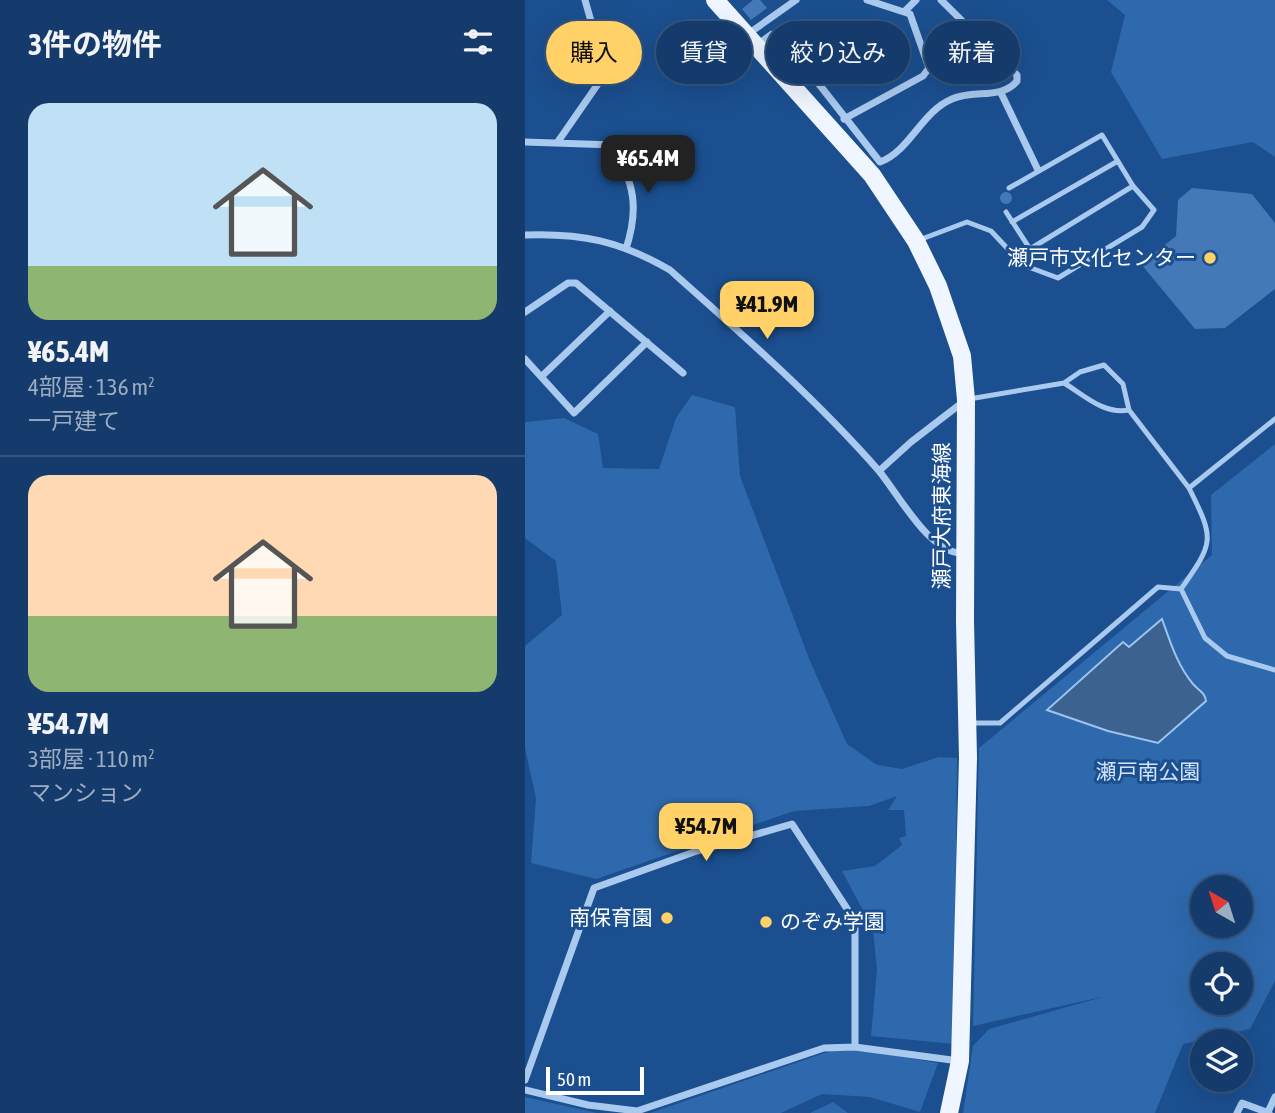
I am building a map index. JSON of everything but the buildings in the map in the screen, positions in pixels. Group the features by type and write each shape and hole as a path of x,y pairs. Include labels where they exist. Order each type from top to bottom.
{"main road":[{"name":"瀬戸大府東海線","path":"715,0 733,21"},
{"name":"瀬戸大府東海線","path":"752,42 872,175 916,242 939,286 962,356 966,400 968,723 960,1061 949,1113"}],"street":[{"path":"557,143 600,81 600,54 585,0"},
{"path":"752,40 796,0"},
{"path":"844,119 928,72 929,62 910,14 906,10 867,0"},
{"path":"906,10 916,0"},
{"path":"752,41 772,34 782,37 880,162 892,158 929,112 951,99 972,93 1000,93 1012,88 1017,75 941,0"},
{"path":"1000,93 1038,170"},
{"path":"525,142 614,145 633,191 635,205 635,220 626,249"},
{"path":"525,235 585,236 626,249 670,270 834,423 879,471 934,542 953,554 965,552"},
{"path":"525,312 572,282 683,373"},
{"path":"541,376 610,311"},
{"path":"525,359 574,413 647,342"},
{"path":"879,471 911,442 966,400"},
{"path":"525,1080 594,888 694,852 792,824 855,921 855,1046"},
{"path":"525,1090 588,1105 637,1111 824,1048 855,1046 960,1061"},
{"path":"1237,1113 1242,1103 1268,1113 1275,1097"}],"lane":[{"path":"916,242 967,222 991,231 1023,265 1058,278 1142,227 1154,210 1133,186 1102,135 1009,188"},
{"path":"1012,222 1118,161"},
{"path":"1006,212 1030,249 1133,186"},
{"path":"966,400 1064,383 1080,372 1104,366 1123,384 1129,410 1189,488 1209,527 1206,553 1181,589"},
{"path":"1064,383 1104,409 1119,412 1129,410"},
{"path":"1189,488 1275,419"},
{"path":"968,723 1000,723 1158,587 1181,589"},
{"path":"1181,589 1205,638 1227,656 1275,670"}],"green space":[{"path":"1107,0 1275,0 1275,157 1253,142 1162,159 1111,72 1125,15"},
{"path":"692,395 735,407 740,476 810,661 847,744 877,765 902,769 939,757 957,758 954,1044 871,1036 877,970 873,929 842,871 875,866 902,845 899,838 906,836 904,810 888,810 897,796 869,806 794,811 596,879 531,863 536,798 525,748 525,646 562,615 556,561 525,538 525,422 564,418 598,434 603,468 659,469 676,418"},
{"name":"瀬戸南公園","path":"1275,444 1275,981 1250,1029 1190,1029 1190,1042 1183,1044 1155,1113 963,1113 973,1046 989,1029 1106,996 973,1026 979,748 1212,555 1211,495"},
{"path":"842,1047 938,1063 920,1112 870,1097 822,1094 781,1113 650,1113"},
{"path":"525,1097 597,1113 525,1113"},
{"path":"833,1102 848,1113 810,1113"}],"shaded area":[{"path":"1162,619 1183,669 1203,693 1206,701 1158,743 1108,731 1047,710 1123,642 1129,647"}],"place":[{"name":"瀬戸市文化センター","path":"1210,258"},
{"name":"南保育園","path":"667,918"},
{"name":"のぞみ学園","path":"766,922"}]}
